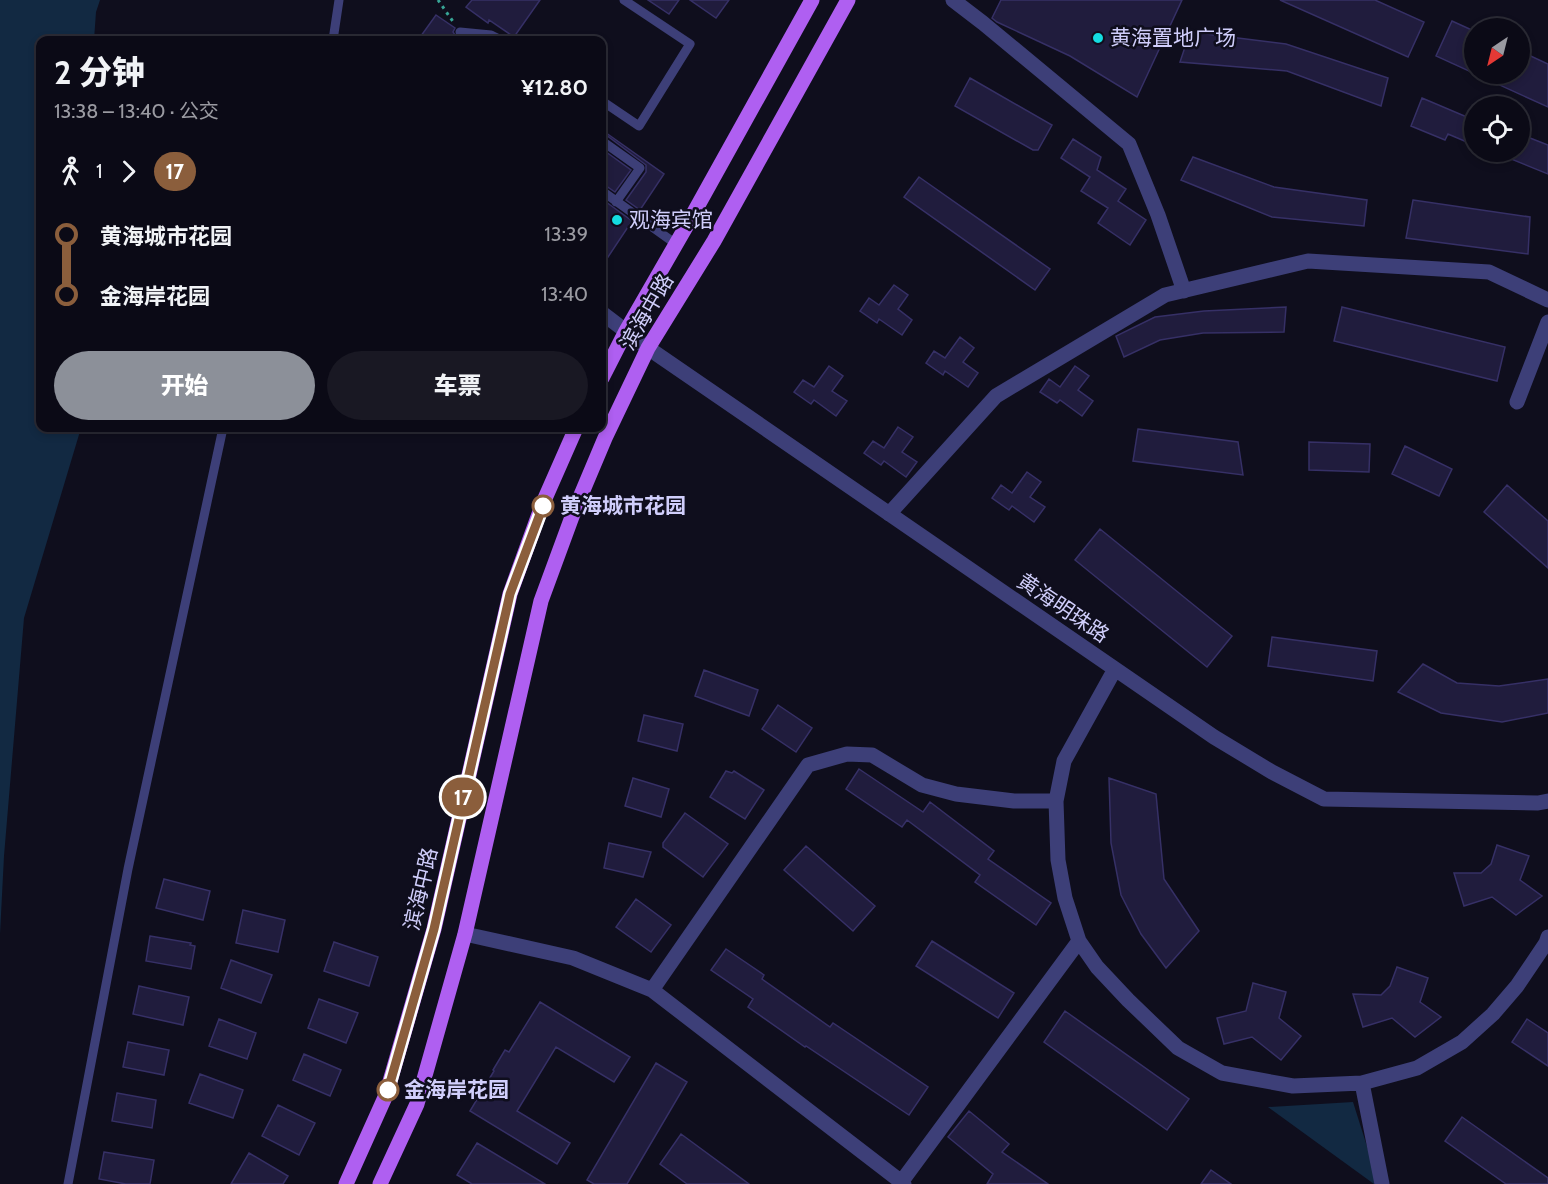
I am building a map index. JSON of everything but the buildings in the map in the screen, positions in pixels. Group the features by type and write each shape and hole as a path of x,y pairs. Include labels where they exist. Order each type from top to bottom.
{"main road":[{"name":"滨海中路","path":"606,370 812,0"},
{"name":"滨海中路","path":"380,1184 417,1104 465,934 541,601 573,514 648,348 714,241 848,0"},
{"name":"滨海中路","path":"346,1184 386,1095 434,929 510,594 543,504 574,432"}],"street":[{"path":"953,0 1129,144 1158,214 1184,291"},
{"path":"889,514 996,396 1165,295 1308,261 1489,272 1548,300"},
{"name":"黄海明珠路","path":"606,316 648,348 1214,737 1272,772 1324,799 1538,803 1548,801"},
{"path":"1516,402 1548,322"},
{"path":"1115,669 1064,761 1056,801 1058,860 1065,898 1079,941 1112,984 1178,1048 1222,1072 1293,1086 1362,1083 1418,1068 1462,1042 1493,1014 1517,986 1546,943 1548,936"},
{"path":"652,990 807,765 847,754 872,755 922,785 956,794 1014,801 1056,801"},
{"path":"465,934 573,958 652,990 903,1183 1079,941"},
{"path":"1362,1083 1382,1184"}],"lane":[{"path":"334,36 339,0"},
{"path":"606,104 639,126 690,44 624,0"},
{"path":"460,32 464,36"},
{"path":"460,32 493,36"},
{"path":"606,144 640,168 616,202"},
{"path":"606,194 676,244"},
{"path":"68,1184 128,869 222,432"}],"path":[{"path":"438,0 460,32"}],"water":[{"path":"0,0 100,0 96,12 94,36 36,36 36,432 80,432 24,618 4,856 0,934"},
{"path":"1353,1102 1376,1175 1374,1184 1268,1107"}],"bus line":[{"name":"17","path":"388,1090 434,929 510,594 543,506"}],"place":[{"name":"黄海置地广场","path":"1098,38"},
{"name":"观海宾馆","path":"617,220"},
{"name":"黄海城市花园","path":"543,506"},
{"name":"金海岸花园","path":"388,1090"}]}
